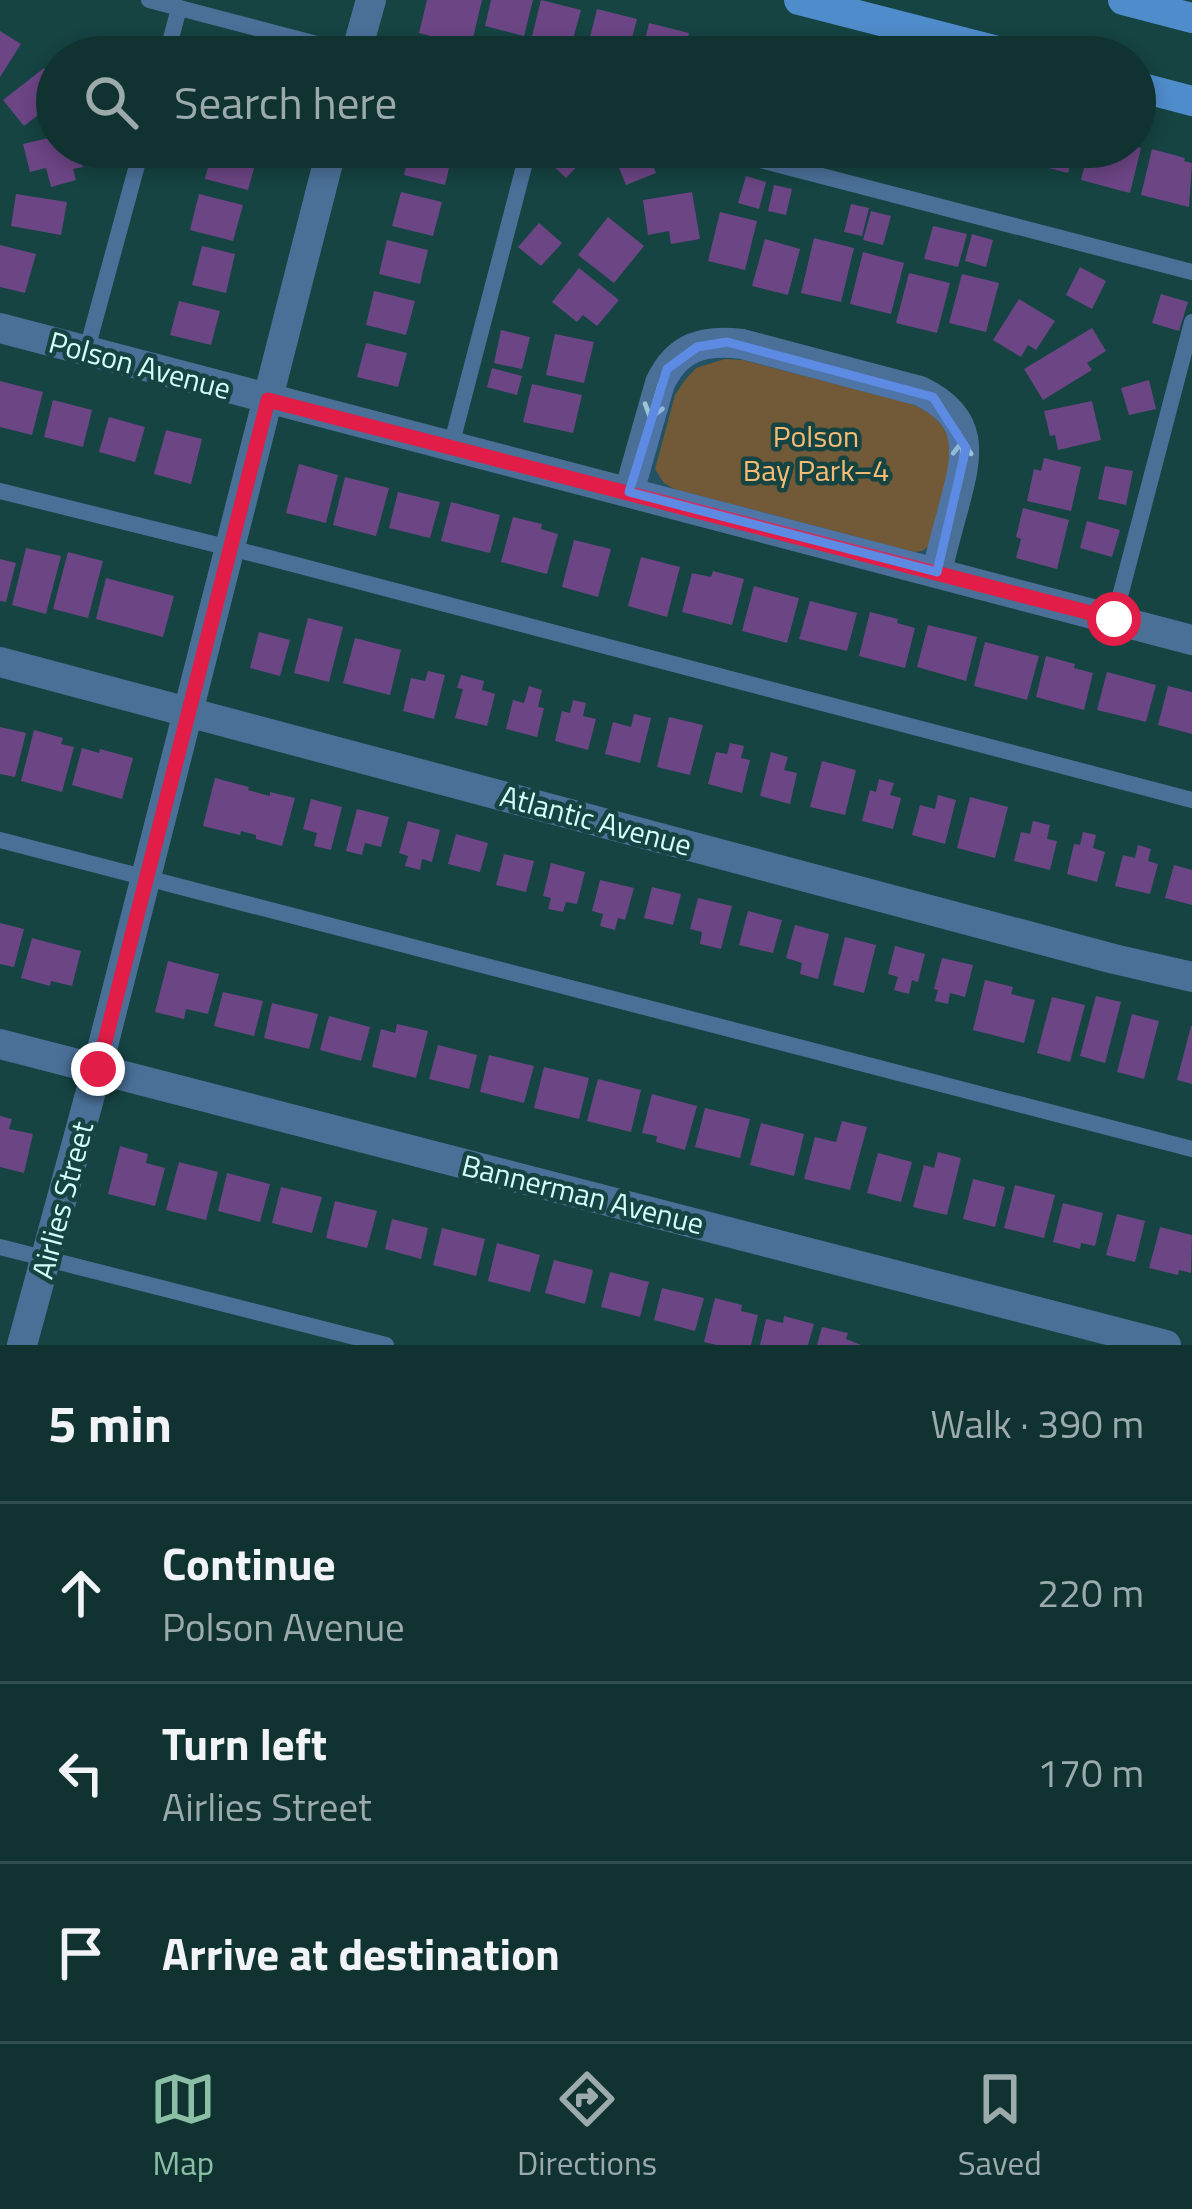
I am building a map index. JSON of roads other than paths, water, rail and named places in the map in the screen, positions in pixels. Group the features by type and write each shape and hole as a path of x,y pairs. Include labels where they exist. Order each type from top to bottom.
{"main road":[{"path":"799,0 939,36"},
{"path":"1123,0 1192,18"},
{"path":"1156,92 1192,101"}],"street":[{"path":"363,36 371,0"},
{"name":"Airlies Street","path":"22,1345 98,1069 327,168"},
{"name":"Polson Avenue","path":"0,328 1192,640"},
{"path":"629,492 660,383 674,360 712,343 764,350 920,391 954,417 966,462 937,572"},
{"name":"Atlantic Avenue","path":"0,662 1192,977"},
{"name":"Bannerman Avenue","path":"0,1044 1166,1345"}],"lane":[{"path":"149,0 284,36"},
{"path":"172,36 179,8"},
{"path":"87,349 136,168"},
{"path":"451,446 524,168"},
{"path":"791,168 1192,272"},
{"path":"1114,619 1192,322"},
{"path":"0,491 1192,800"},
{"path":"0,840 1192,1149"},
{"path":"0,1247 386,1345"}],"park label":[{"name":"Polson Bay Park–4","path":"816,453"}]}
